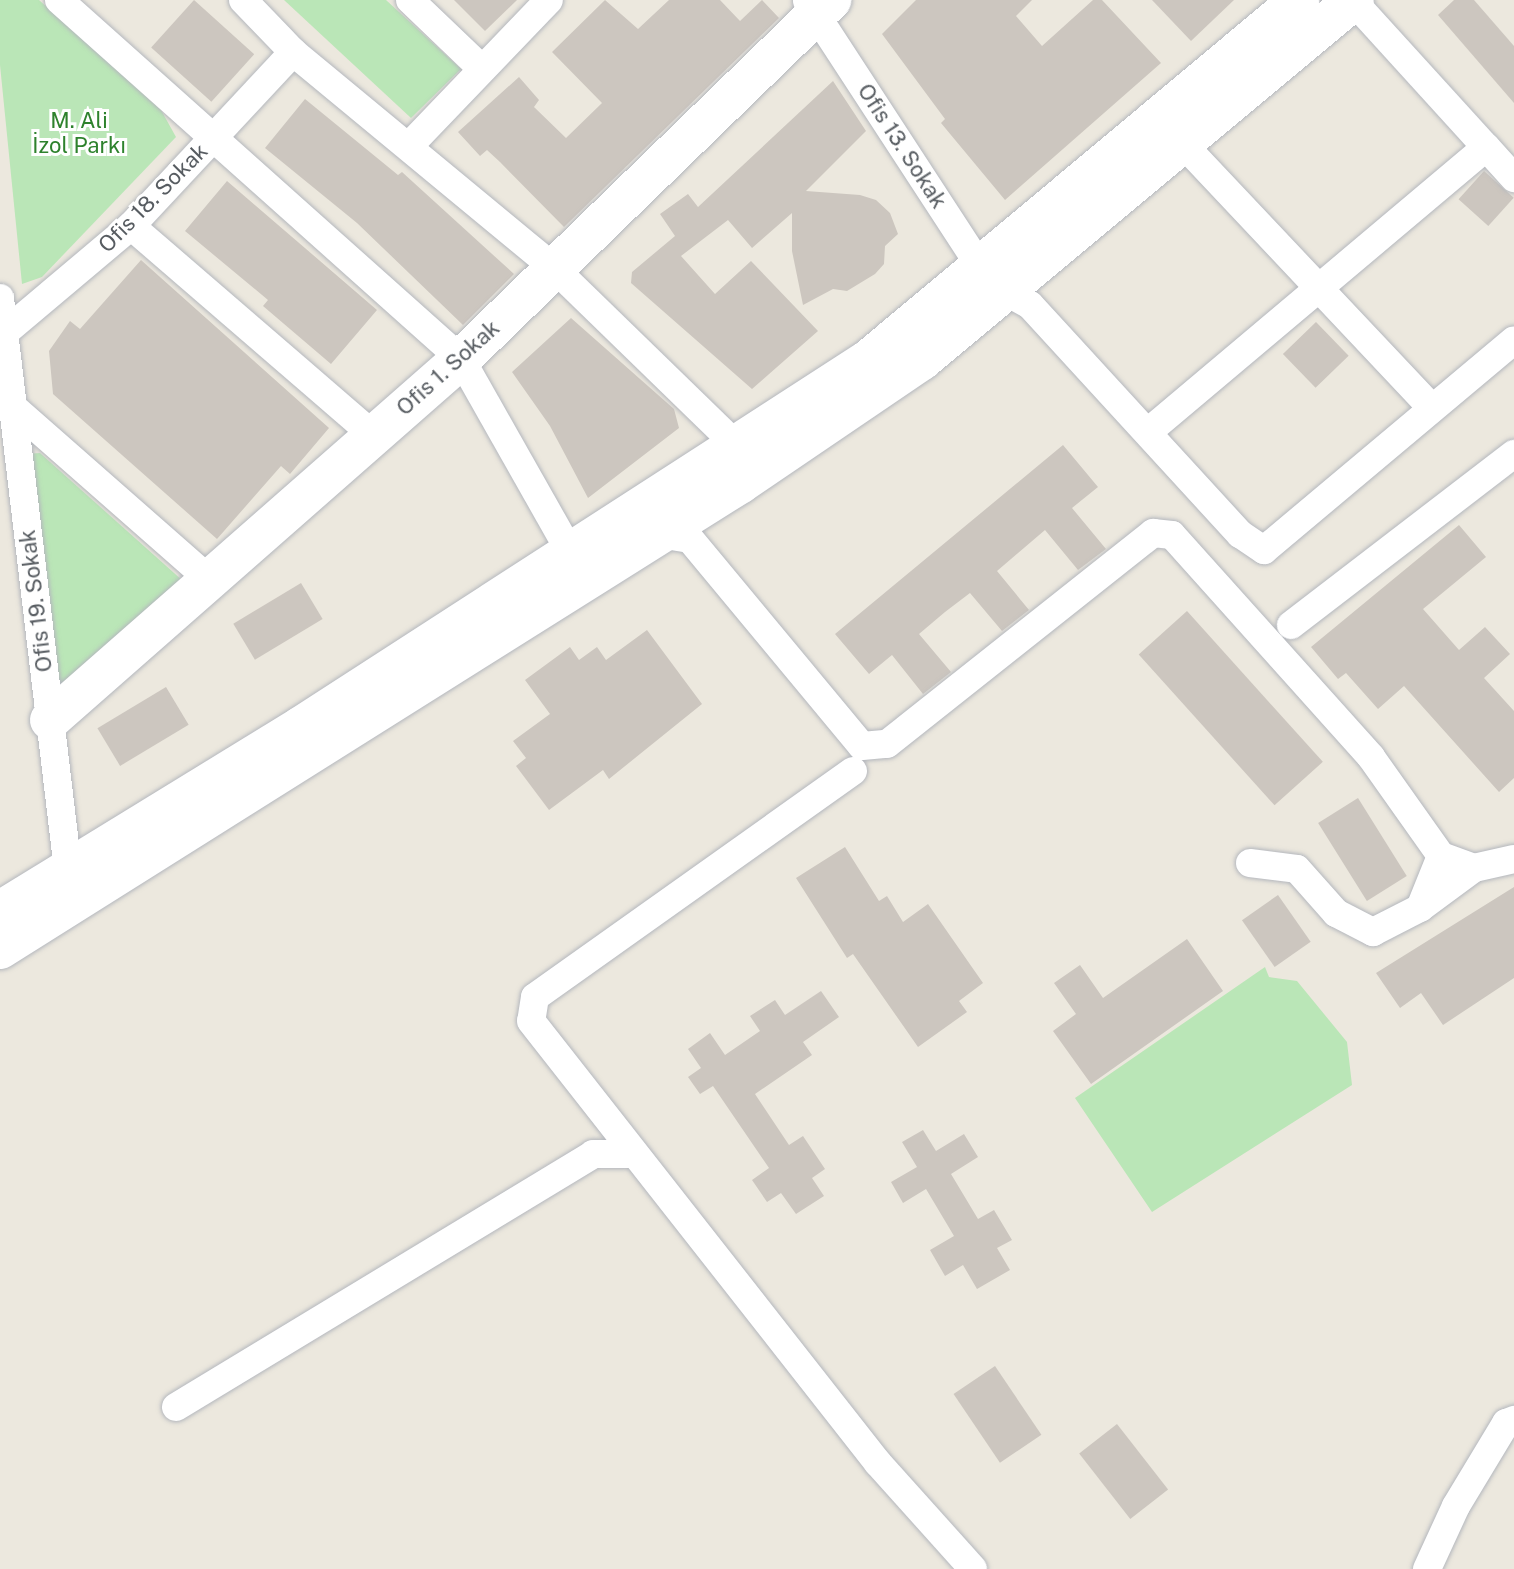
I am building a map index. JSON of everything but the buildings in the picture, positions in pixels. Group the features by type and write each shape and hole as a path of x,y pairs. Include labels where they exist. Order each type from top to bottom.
{"main road":[{"path":"0,949 659,534 922,360 990,278 1299,0"},
{"path":"0,911 300,727 733,442 868,360 990,278 1183,144 1353,1"},
{"name":"Ofis 1. Sokak","path":"50,720 461,359 818,4"}],"street":[{"path":"59,0 461,359 569,550"},
{"path":"243,0 293,52 554,268 733,442"},
{"path":"410,0 480,67"},
{"path":"409,146 480,67 549,0"},
{"path":"1353,1 1514,178"},
{"name":"Ofis 13. Sokak","path":"818,4 990,278"},
{"name":"Ofis 18. Sokak","path":"4,333 131,226 293,52"},
{"path":"1183,144 1432,408"},
{"path":"1148,432 1321,290 1486,147"},
{"path":"131,226 373,435"},
{"path":"990,278 1030,305 1240,534 1264,550 1514,340"},
{"name":"Ofis 19. Sokak","path":"0,298 68,870"},
{"path":"14,408 210,580"},
{"path":"1257,631 1291,625 1514,454"},
{"path":"973,1569 878,1463 609,1125 531,1021 535,997 867,754 1153,533 1172,535 1371,757 1441,856 1474,868"},
{"path":"659,534 690,539 867,754"},
{"path":"1283,661 1291,625"},
{"path":"1420,908 1441,856"},
{"path":"1250,863 1297,869 1336,913 1373,932 1420,908 1474,868 1514,859"},
{"path":"176,1407 593,1154 609,1125"},
{"path":"593,1154 632,1154"},
{"path":"1427,1569 1456,1506 1511,1418"}],"green space":[{"name":"M. Ali İzol Parkı","path":"0,0 39,0 161,110 176,137 42,277 22,284 0,65"},
{"path":"284,0 386,0 461,69 411,118"},
{"path":"40,453 183,581 62,686 53,688 25,454"},
{"path":"1265,967 1269,977 1297,981 1347,1042 1352,1085 1152,1212 1075,1098"}]}
